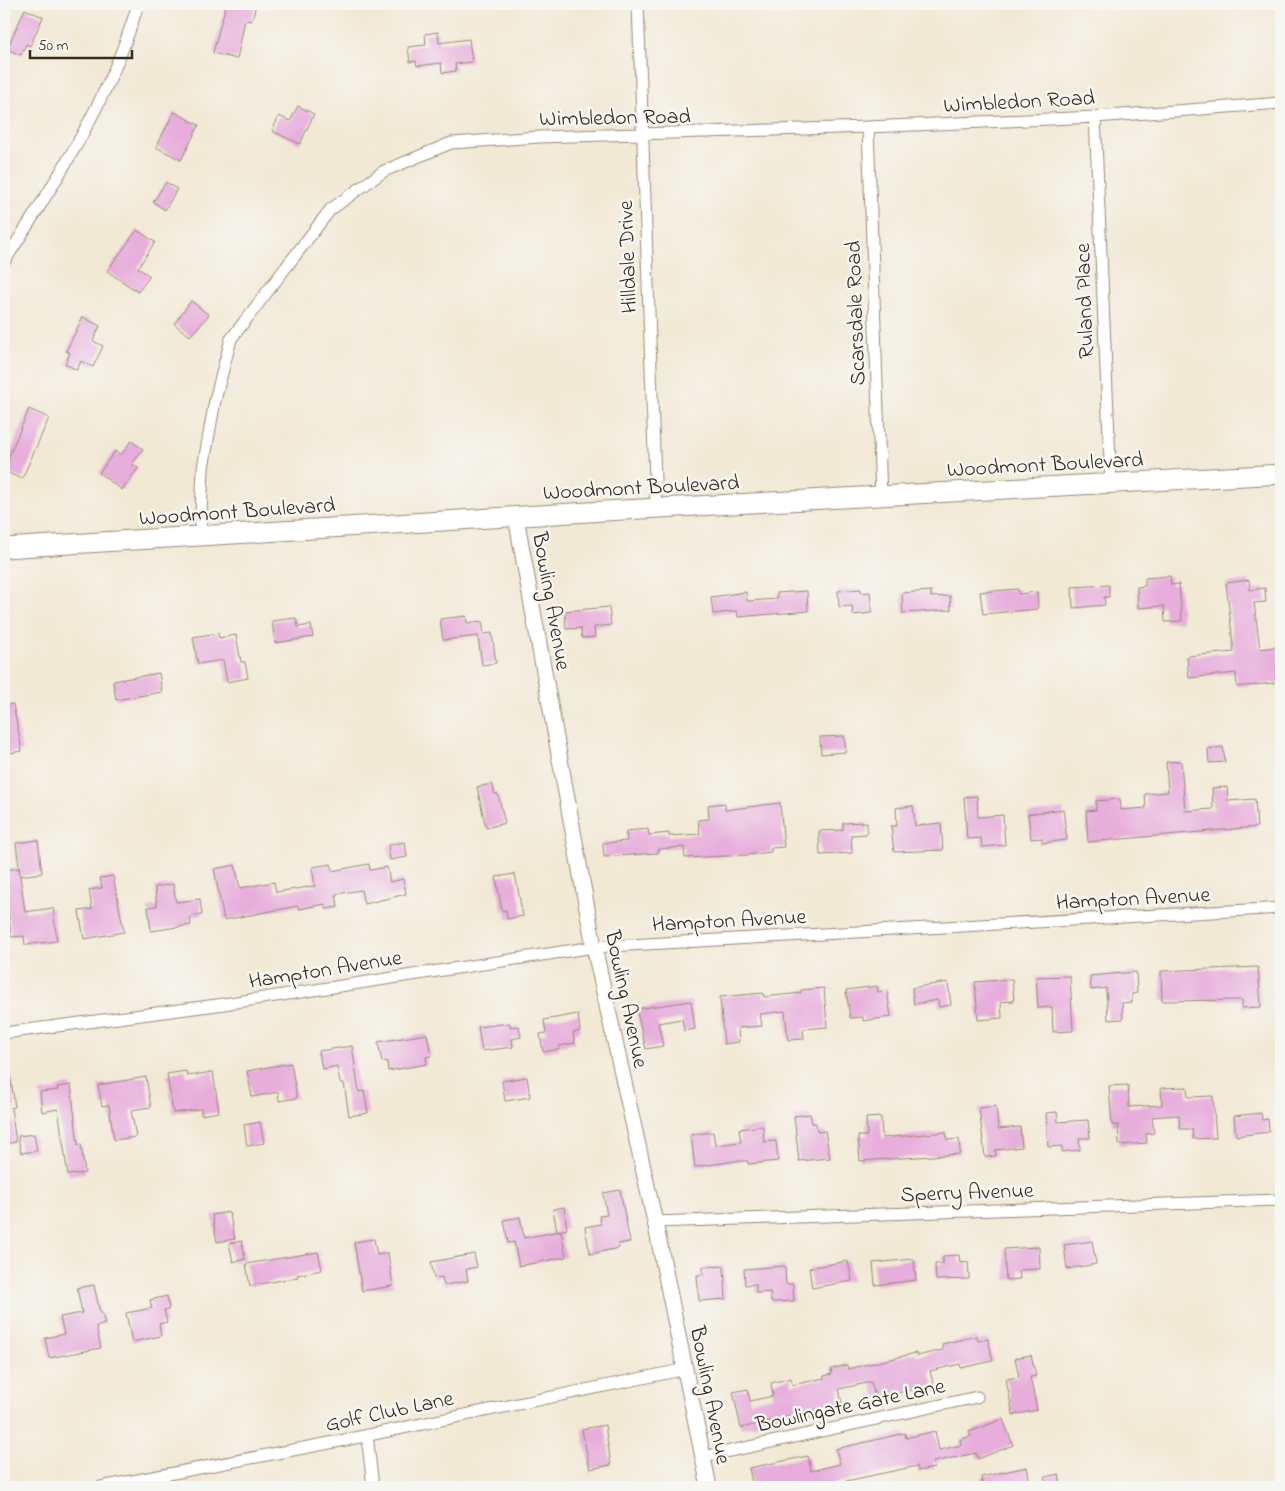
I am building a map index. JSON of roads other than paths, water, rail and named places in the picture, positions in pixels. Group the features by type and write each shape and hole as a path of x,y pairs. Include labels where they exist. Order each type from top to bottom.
{"main road":[{"name":"Woodmont Boulevard","path":"4,548 516,516 1281,474"}],"street":[{"path":"4,262 33,217 89,121 131,27 138,4"},
{"name":"Hilldale Drive","path":"638,4 656,508"},
{"name":"Wimbledon Road","path":"200,536 203,468 215,400 231,339 330,210 384,170 451,143 540,137 868,127 1095,117 1281,103"},
{"name":"Ruland Place","path":"1095,117 1111,483"},
{"name":"Scarsdale Road","path":"868,127 881,497"},
{"name":"Bowling Avenue","path":"516,516 594,947 655,1222 709,1487"},
{"name":"Hampton Avenue","path":"4,1033 216,1005 594,947 1281,908"},
{"name":"Sperry Avenue","path":"655,1222 1281,1200"},
{"name":"Golf Club Lane","path":"101,1487 367,1435 686,1369"},
{"name":"Bowlingate Gate Lane","path":"703,1457 977,1397"},
{"path":"367,1435 374,1487"}]}
